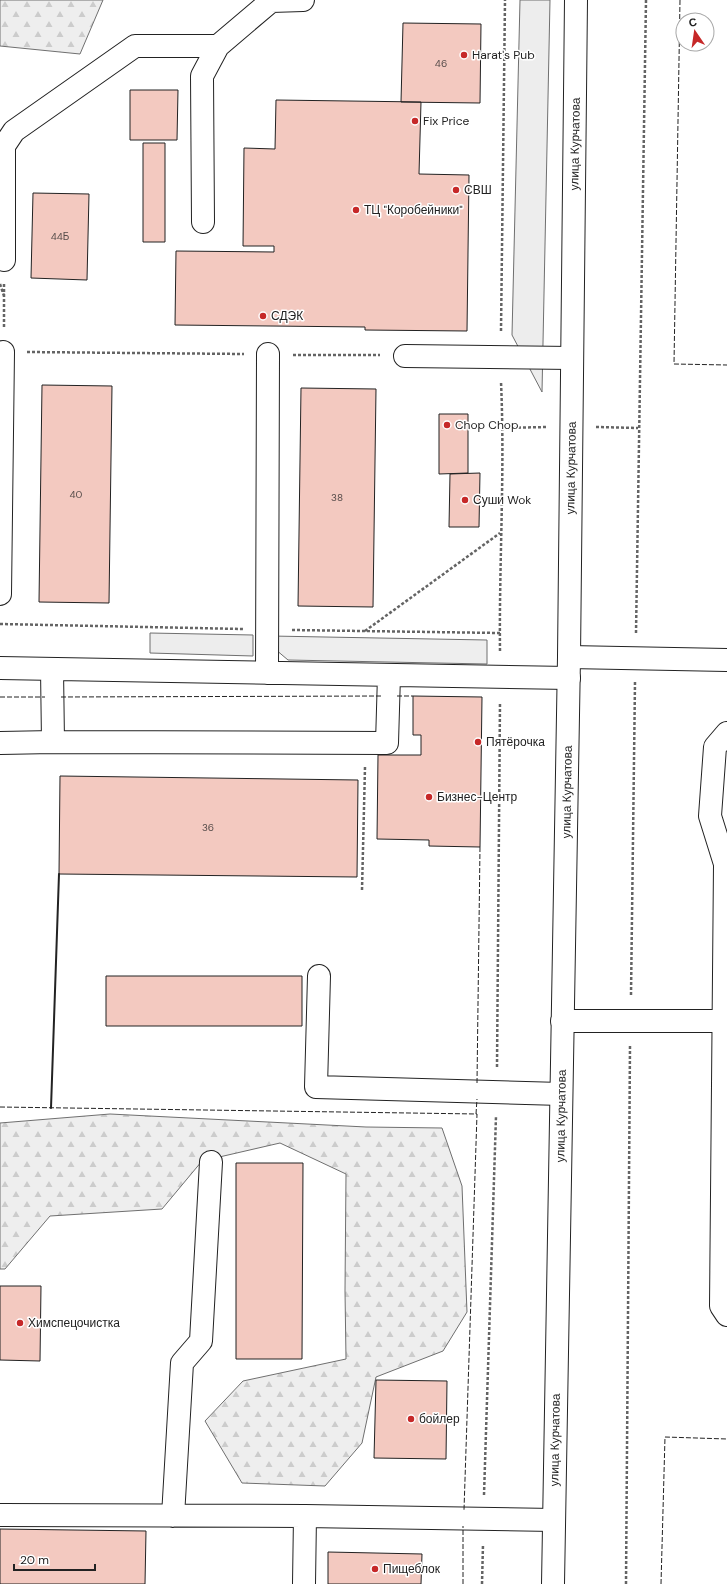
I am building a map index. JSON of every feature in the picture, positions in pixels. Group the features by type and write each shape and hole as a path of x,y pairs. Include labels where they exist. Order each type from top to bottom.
{"main road":[{"path":"203,222 202,76 218,46 270,1 303,0"},
{"name":"улица Курчатова","path":"553,1584 569,668 576,0"},
{"path":"4,260 4,146 14,131 135,46 218,46"},
{"path":"0,594 3,352"},
{"path":"267,673 268,354"},
{"path":"405,356 572,358"},
{"path":"0,668 500,677 636,659 727,660"},
{"path":"52,669 53,742"},
{"path":"0,743 387,742 389,675"},
{"path":"727,733 715,747 710,816 724,864 725,1021 720,1306 727,1315"},
{"path":"319,976 316,1087 561,1094"},
{"path":"562,1021 725,1021"},
{"path":"173,1516 182,1362 201,1341 211,1162"},
{"path":"0,1515 305,1516 554,1520"},
{"path":"304,1584 305,1516"}],"path":[{"path":"482,1584 496,1092 503,428 500,358 505,0"},
{"path":"626,1584 630,1021 646,0"},
{"path":"4,260 3,352 405,356"},
{"path":"0,284 4,298"},
{"path":"364,631 501,532"},
{"path":"362,890 366,743"}],"green space":[{"path":"0,0 103,0 80,54 0,46"},
{"path":"271,636 487,640 487,664 288,660 275,649"},
{"path":"110,1114 366,1127 442,1128 462,1186 467,1312 443,1351 376,1377 362,1443 325,1486 242,1483 205,1421 243,1381 346,1359 346,1174 280,1143 202,1161 162,1209 50,1216 5,1269 0,1269 0,1123"}],"shaded area":[{"path":"520,0 550,0 542,392 512,335"},
{"path":"150,633 253,635 253,656 150,653"}],"building":[{"path":"403,23 481,24 480,103 401,102"},
{"path":"130,90 178,90 177,140 130,140"},
{"name":"ТЦ \"Коробейники\"","path":"276,100 421,102 419,174 469,175 467,331 365,330 365,327 175,325 176,251 274,252 274,246 243,246 244,148 275,149"},
{"path":"143,143 165,143 165,242 143,242"},
{"path":"33,193 89,194 87,280 31,278"},
{"path":"42,385 112,386 109,603 39,602"},
{"path":"301,388 376,389 373,607 298,606"},
{"name":"Chop Chop","path":"439,414 468,414 468,473 439,474"},
{"name":"Суши Wok","path":"480,473 479,527 449,527 450,474"},
{"name":"Бизнес-Центр","path":"413,696 482,697 480,847 429,846 429,840 377,839 378,755 421,755 421,735 413,735"},
{"path":"60,776 358,780 357,877 59,874"},
{"path":"106,976 302,976 302,1026 106,1026"},
{"path":"236,1163 303,1163 302,1359 236,1359"},
{"name":"Химспецочистка","path":"0,1286 41,1286 40,1361 0,1360"},
{"name":"бойлер","path":"376,1380 447,1381 446,1459 374,1458"},
{"path":"0,1529 146,1531 145,1584 0,1584"},
{"name":"Пищеблок","path":"328,1552 422,1554 421,1584 328,1584"}],"fence":[{"path":"680,0 674,364 727,365"},
{"path":"61,697 381,696"},
{"path":"397,696 413,696"},
{"path":"0,697 45,697"},
{"path":"477,1083 480,847"},
{"path":"476,1114 477,1099"},
{"path":"0,1107 477,1114 464,1510"},
{"path":"661,1584 665,1437 727,1439"},
{"path":"463,1526 463,1584"}],"wall":[{"path":"51,1108 59,874"}],"place":[{"name":"Harat's Pub","path":"464,55"},
{"name":"Fix Price","path":"415,121"},
{"name":"СВШ","path":"456,190"},
{"name":"ТЦ \"Коробейники\"","path":"356,210"},
{"name":"СДЭК","path":"263,316"},
{"name":"Chop Chop","path":"447,425"},
{"name":"Суши Wok","path":"465,500"},
{"name":"Пятёрочка","path":"478,742"},
{"name":"Бизнес-Центр","path":"429,797"},
{"name":"Химспецочистка","path":"20,1323"},
{"name":"бойлер","path":"411,1419"},
{"name":"Пищеблок","path":"375,1569"}]}
